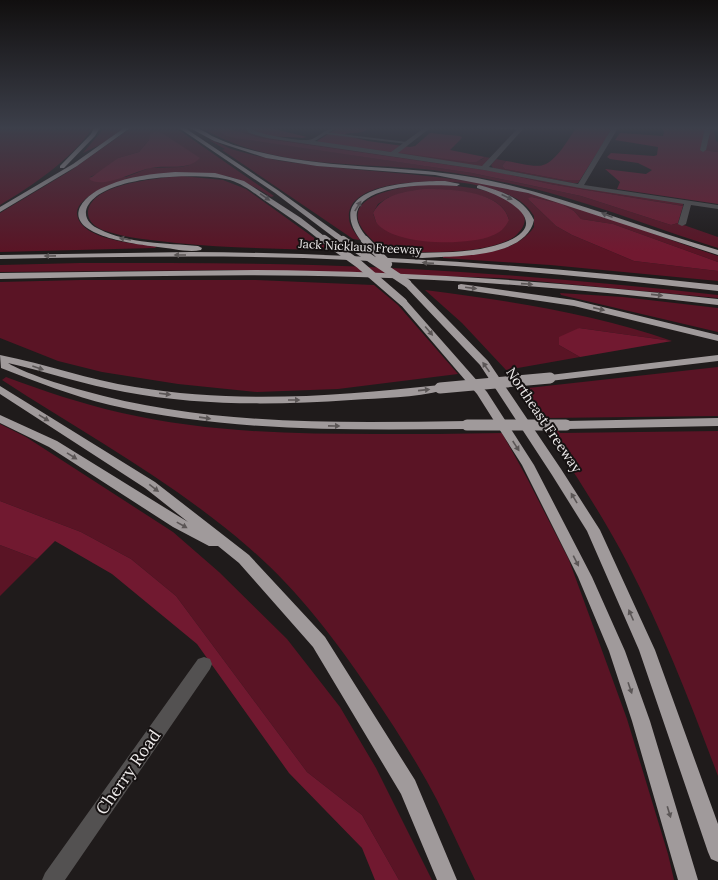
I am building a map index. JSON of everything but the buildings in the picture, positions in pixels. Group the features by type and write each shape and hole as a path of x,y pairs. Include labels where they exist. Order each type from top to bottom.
{"highway":[{"path":"40,186 59,169"},
{"path":"0,210 67,169"},
{"name":"Northeast Freeway","path":"243,169 407,283 431,306 484,363 557,472 593,530 647,650 718,852"},
{"path":"380,169 432,173 521,188 596,210 718,253"},
{"path":"303,256 201,248 117,238 92,228 84,220 83,211 87,202 99,192 134,179 183,174 216,176 236,180 303,221 358,264 403,302 481,392 528,465 585,577 618,651 688,880"},
{"path":"339,258 459,253 484,250 501,246 521,236 528,226 530,217 523,206 512,199 487,189 451,183 407,184 370,194 359,201 354,209 353,217 356,228 365,240 407,283"},
{"name":"Jack Nicklaus Freeway","path":"0,257 159,255 303,256 527,269 718,288"},
{"name":"Jack Nicklaus Freeway","path":"0,276 198,272 408,276 624,292 718,302"},
{"path":"334,275 458,286 553,299 718,338"},
{"path":"0,359 21,362 89,381 143,392 201,398 252,401 361,397 550,378 718,358"},
{"path":"0,359 5,366 68,390 129,405 211,419 306,426 718,422"},
{"path":"0,389 150,485 244,559 319,642 408,787 447,880"},
{"path":"0,419 53,444 178,523 244,559"}],"street":[{"path":"490,169 580,186 718,207"},
{"path":"580,186 590,169"},
{"path":"682,224 688,202"},
{"name":"Cherry Road","path":"52,880 204,664"}],"shaded area":[{"path":"0,169 53,169 26,189 0,205"},
{"path":"73,169 105,169 90,177 126,177 146,169 235,169 274,196 271,197 250,185 227,176 166,173 117,184 100,190 86,198 78,207 77,214 80,223 88,230 110,239 157,246 155,248 0,252 0,213"},
{"path":"103,169 145,169 111,181 95,182 89,179"},
{"path":"250,169 355,169 431,176 520,191 595,213 718,256 718,262 613,224 581,219 574,211 562,204 532,197 530,201 556,226 572,235 634,261 718,271 718,281 550,265 443,258 443,256 467,255 505,248 526,236 534,227 534,216 523,203 493,189 464,183 416,182 396,184 362,195 352,205 349,218 351,227 360,240 353,239"},
{"path":"423,169 446,169 472,173 581,196 671,225 678,223 718,237 718,248 554,194 476,177"},
{"path":"445,169 478,169 498,172 550,184 683,206 678,223 671,225 581,196 472,173"},
{"path":"478,169 484,169 683,203 683,206 550,184 498,172"},
{"path":"499,169 564,180 580,180 578,183"},
{"path":"505,169 587,169 580,180 564,180"},
{"path":"605,169 646,174 652,170 650,169 718,169 718,204 617,189 620,182"},
{"path":"182,176 223,180 246,189 331,250 214,246 142,239 102,230 90,220 88,213 91,203 100,195 112,189 127,184 158,178"},
{"path":"418,185 460,186 493,193 507,198 518,206 525,219 524,225 514,237 502,243 487,247 452,252 385,252 362,229 358,215 361,207 367,200 377,195 399,188","holes":["465,192 486,197 498,203 503,208 509,220 404,237 387,230 376,222 373,213 378,204 389,197"]},
{"path":"424,189 460,191 486,197 496,202 504,210 509,220 502,230 491,236 480,239 448,242 413,240 397,236 385,230 376,222 373,213 382,202 395,195"},
{"path":"532,197 562,204 574,211 581,219 613,224 718,262 718,271 634,261 572,235 556,226 528,198"},
{"path":"80,263 285,264 415,269 617,285 718,295 718,298 502,278 226,270 0,272 0,265"},
{"path":"81,280 256,280 374,285 398,305 458,374 338,389 257,392 178,384 102,372 58,361 0,338 0,282"},
{"path":"425,290 581,315 642,331 672,341 579,328 559,345 580,357 506,370 462,323"},
{"path":"560,293 623,297 718,308 718,332 561,295"},
{"path":"579,328 672,341 580,357 559,345 559,337"},
{"path":"718,367 718,416 547,418 560,433 718,431 718,776 676,668 628,564 589,497 519,389"},
{"path":"6,377 92,406 153,419 216,428 248,431 311,433 502,433 569,560 627,719 668,854 674,880 475,880 437,800 396,731 356,671 298,596 247,546 189,500 128,459 2,380"},
{"path":"0,424 26,437 173,532 219,572 287,639 340,707 376,768 432,880 399,880 362,815 307,772 176,596 131,559 81,532 0,501"},
{"path":"0,501 81,532 131,559 176,596 307,772 362,815 399,880 375,880 362,848 289,773 197,644 112,574 55,541 37,559 0,545"},
{"path":"0,545 37,559 0,596"}]}
